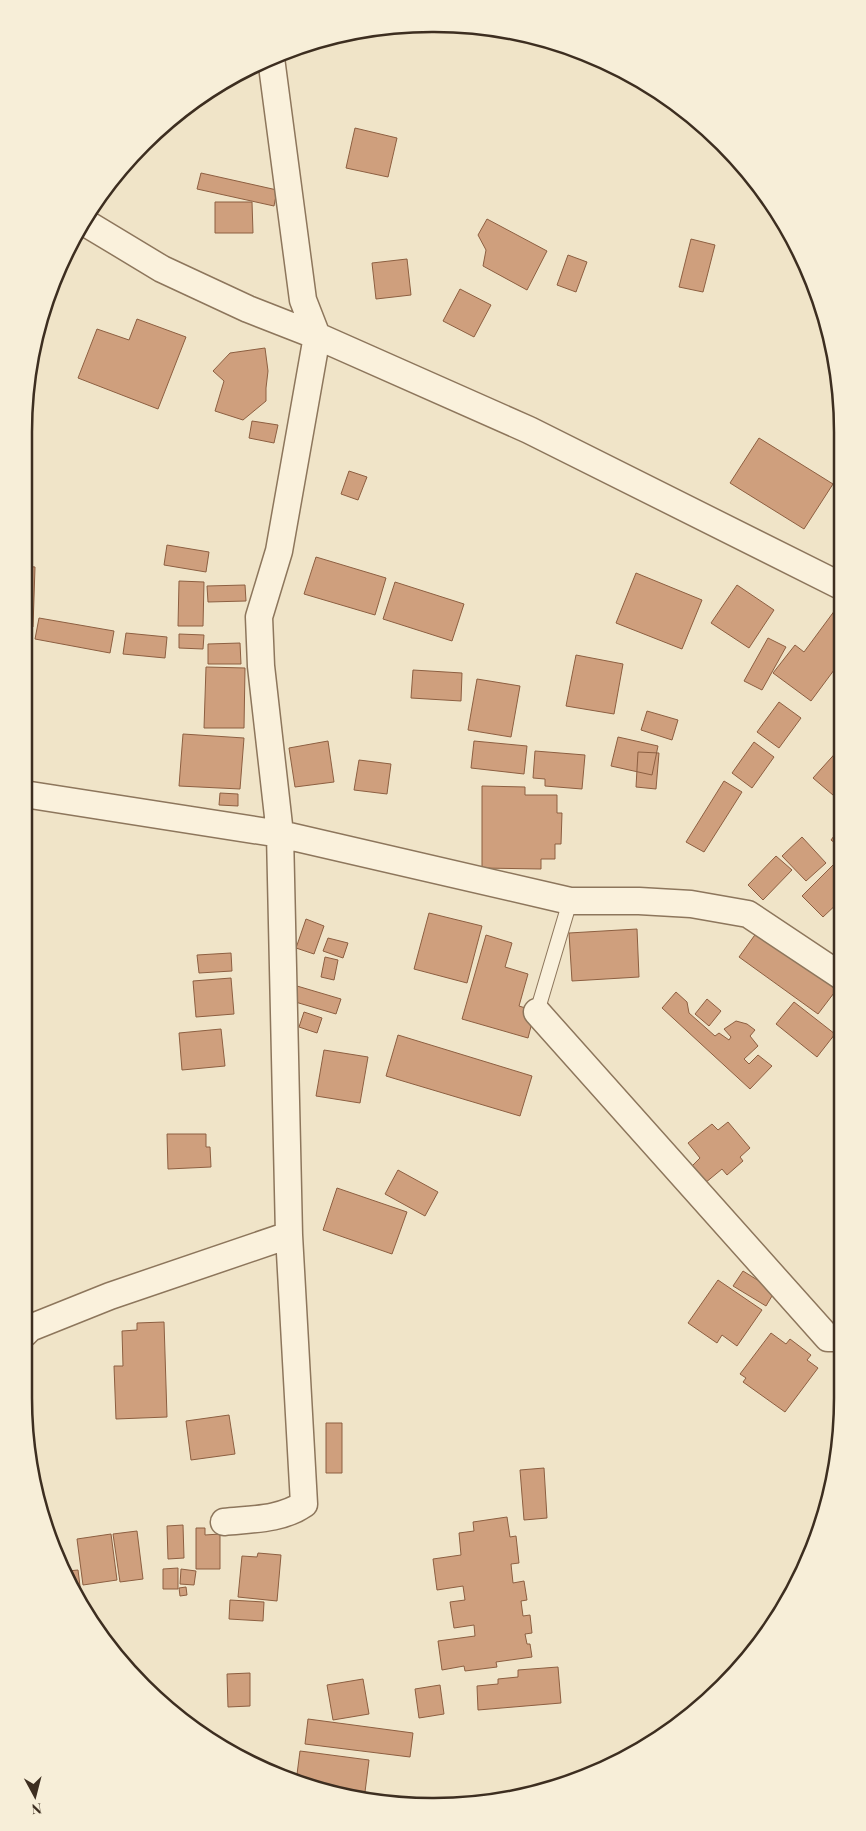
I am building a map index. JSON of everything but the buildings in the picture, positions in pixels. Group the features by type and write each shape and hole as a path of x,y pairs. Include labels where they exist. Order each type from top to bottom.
{"street":[{"path":"224,1522 270,1517 293,1512 304,1504 289,1235 280,834 261,666 259,617 279,551 317,336 302,300 272,67"},
{"path":"90,226 162,268 248,309 317,336 529,430 834,582"},
{"path":"32,795 280,834 570,901 639,901 691,904 748,914 834,971"},
{"path":"536,1012 828,1338 834,1338"},
{"path":"32,1327 110,1296 289,1235"}],"lane":[{"path":"536,1012 570,901"}]}
